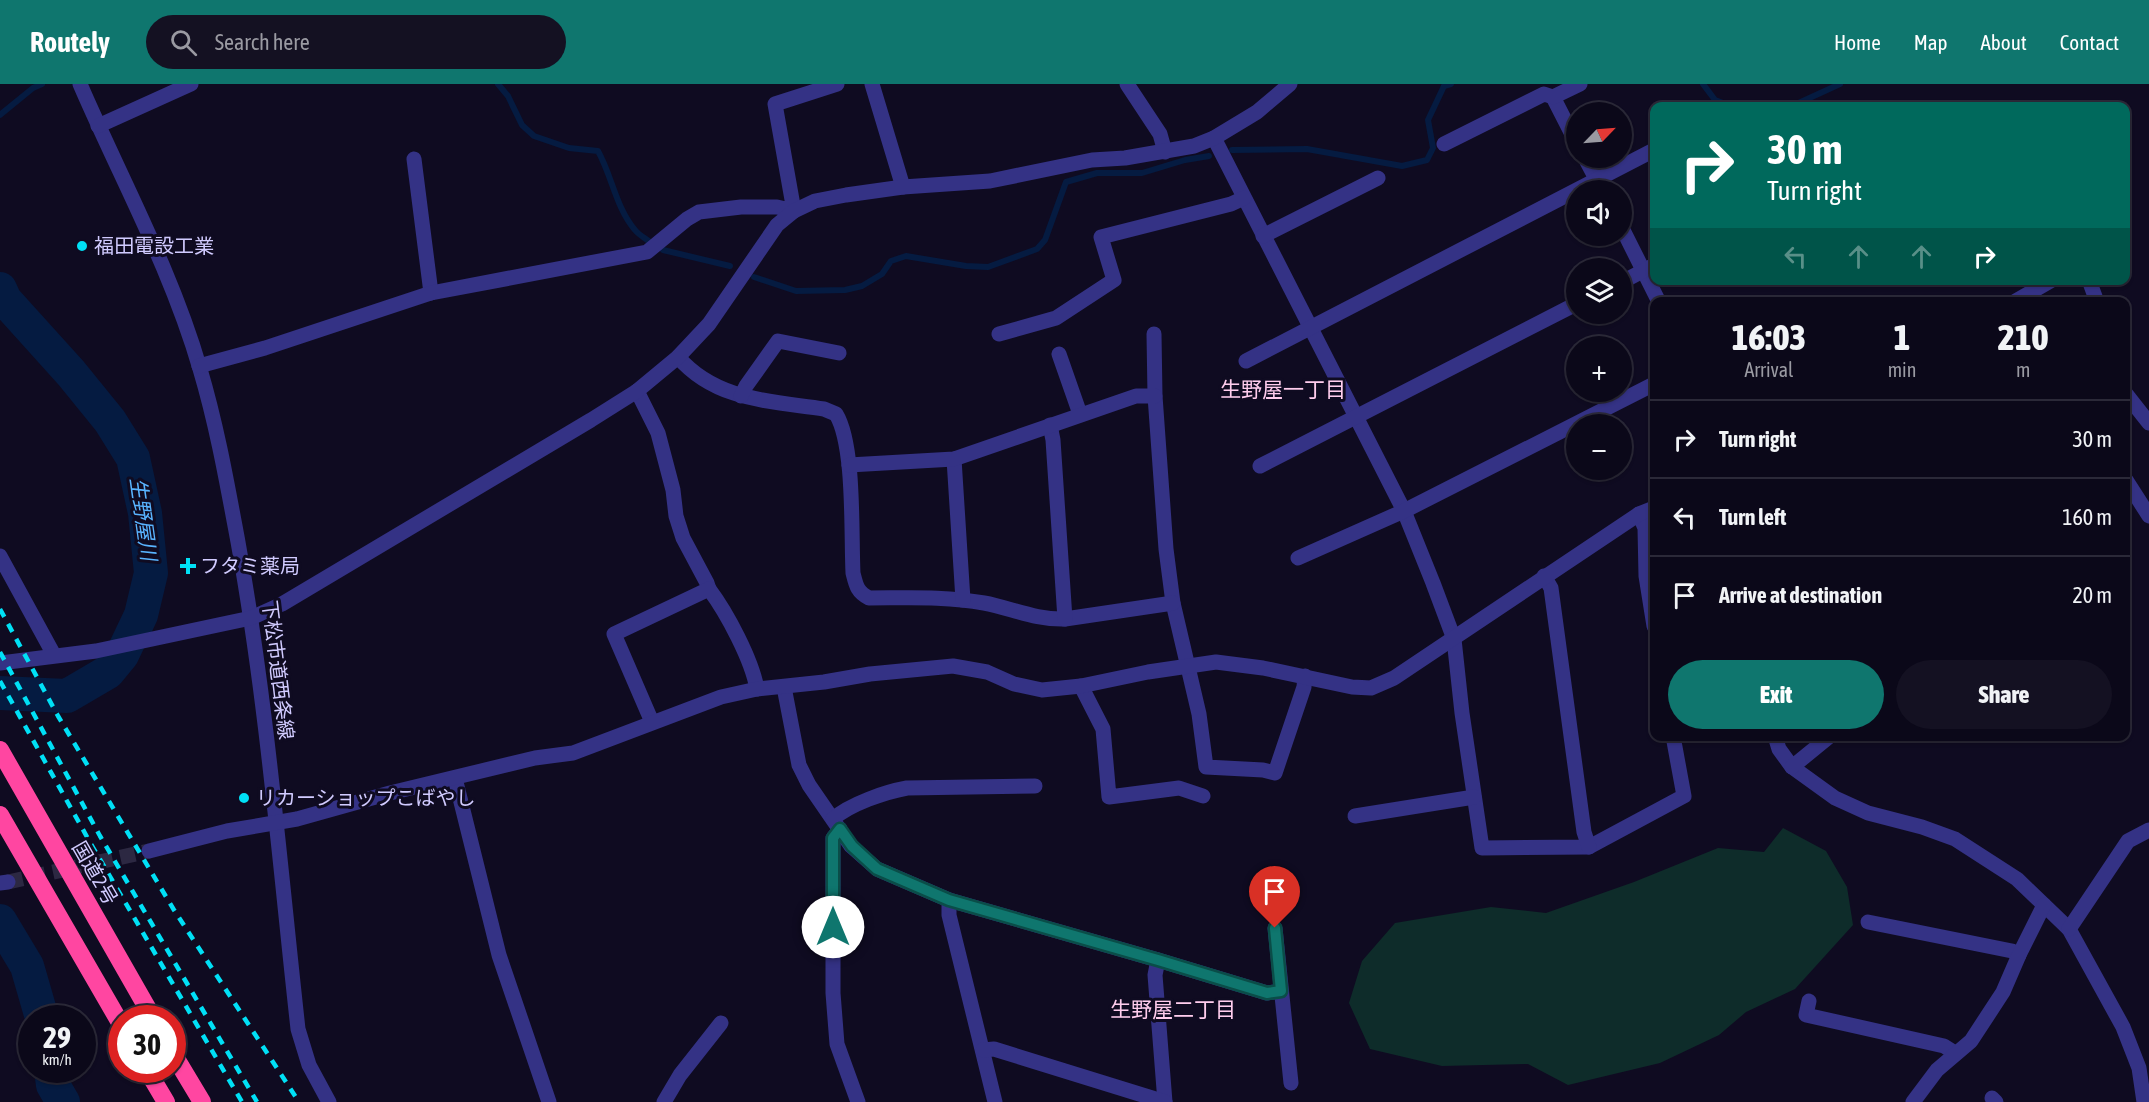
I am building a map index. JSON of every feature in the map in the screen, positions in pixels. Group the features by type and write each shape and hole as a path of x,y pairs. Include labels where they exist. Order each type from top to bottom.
{"highway":[{"name":"国道2号","path":"0,750 146,1005"},
{"path":"0,814 110,1005"},
{"path":"186,1075 202,1102"},
{"path":"155,1083 166,1102"}],"street":[{"name":"下松市道西条線","path":"80,84 165,272 199,366 216,428 251,618 298,1029 309,1065 329,1102"},
{"path":"98,126 191,84"},
{"path":"794,211 775,104 837,84"},
{"path":"872,84 903,187"},
{"path":"1126,84 1160,134 1165,152"},
{"path":"0,663 96,651 251,618 282,604 637,391 678,357 709,324 777,225 794,211 815,201 903,187 990,181 1092,160 1125,158 1194,146 1214,138 1257,112 1290,84"},
{"path":"1444,144 1544,94 1553,97 1580,84"},
{"path":"1553,97 1566,122"},
{"path":"1214,138 1404,511 1454,639 1482,848 1589,847 1684,796 1674,741"},
{"path":"1607,180 1650,153"},
{"path":"414,159 431,293"},
{"path":"1263,236 1378,178"},
{"path":"999,334 1056,318 1114,280 1101,237 1231,204 1244,198"},
{"path":"1246,361 1310,327 1566,201"},
{"path":"199,366 265,348 431,293 600,259 647,252 699,212 741,207 777,207 794,211"},
{"path":"1632,243 1649,268 1632,277"},
{"path":"2022,297 2043,285"},
{"path":"1260,466 1566,309"},
{"path":"1154,334 1155,396 1166,549 1173,603 1199,714 1206,767 1263,770 1275,773 1304,687 1305,676"},
{"path":"741,396 778,341 839,353"},
{"path":"1059,354 1080,414"},
{"path":"678,357 691,372 724,391 741,396 824,409 836,414 845,434 849,465 853,573 856,586 861,594 869,598 963,600 986,603 1050,619 1065,619 1173,603"},
{"path":"1298,558 1404,511 1650,386"},
{"path":"637,391 658,433 683,538 709,589 720,604 754,675 757,689"},
{"path":"849,465 954,459 1136,396 1155,396"},
{"path":"2130,399 2149,423"},
{"path":"1050,425 1053,440 1065,619"},
{"path":"954,459 963,600"},
{"path":"2130,486 2149,516"},
{"path":"149,851 228,831 297,819 390,793 535,758 573,753 721,697 757,689 953,666 987,672 1014,684 1042,690 1081,686 1148,672 1216,662 1263,668 1352,687 1371,687 1394,678 1544,576 1639,514 1650,510"},
{"path":"1639,514 1645,528 1646,576 1650,601"},
{"path":"0,556 54,655"},
{"path":"1544,576 1551,588 1584,832 1589,847"},
{"path":"652,722 614,634 709,589"},
{"path":"1081,686 1102,729 1109,796 1179,788 1203,796"},
{"path":"784,687 799,765 808,785 852,846 877,869 949,900 1267,993 1281,991"},
{"path":"1777,741 1779,749 1792,767 1835,798 1868,813 1922,827 1955,839 2017,879 2069,929 2123,1027 2139,1068 2144,1102"},
{"path":"1792,767 1824,741"},
{"path":"455,778 499,955 549,1102"},
{"path":"858,1102 837,1044 833,993 833,838 841,812 894,790 907,788 1035,786"},
{"path":"1355,816 1474,797"},
{"path":"2069,929 2128,841 2149,830"},
{"path":"949,900 949,915 995,1102"},
{"path":"1912,1102 1937,1070 1971,1041 2003,992 2044,905"},
{"path":"1868,922 2012,951 2019,955"},
{"path":"1275,928 1291,1083"},
{"path":"983,1050 994,1049 1165,1102 1155,975 1158,960"},
{"path":"1809,1001 1806,1015 1944,1046 1955,1053"},
{"path":"664,1102 680,1075 721,1023"}],"green space":[{"path":"1783,828 1826,851 1847,887 1853,925 1795,989 1746,1012 1719,1035 1660,1063 1568,1085 1528,1064 1442,1066 1370,1049 1349,1003 1362,961 1395,923 1491,907 1546,913 1634,882 1718,848 1764,852"}],"waterway":[{"path":"0,115 33,88 42,84"},
{"path":"498,84 508,96 522,125 534,136 569,148 598,151 623,212 637,232 650,242"},
{"path":"1232,150 1307,149 1402,166 1427,160 1433,148 1428,120 1444,86 1451,84"},
{"path":"1703,84 1715,100 1720,102"},
{"path":"1801,102 1840,84"},
{"path":"754,277 796,291 845,290 862,286 882,274 891,261 906,256 966,266 988,267 1037,249 1045,240 1066,182 1097,173 1142,173 1185,160 1209,156"},
{"path":"663,250 730,266"},
{"name":"生野屋川","path":"0,289 5,300 71,373 110,421 133,458 145,513 151,573 141,615 122,655 108,672 67,696 0,693"},
{"name":"生野屋川","path":"0,921 27,966 38,1005"},
{"name":"生野屋川","path":"53,1083 63,1102"}],"tunnel":[{"path":"8,882 149,851"}],"railway":[{"path":"0,609 58,716 174,910 299,1102"},
{"path":"0,652 100,836 257,1102"},
{"path":"0,681 91,844 242,1102"}],"place":[{"name":"福田電設工業","path":"82,246"},
{"name":"フタミ薬局","path":"188,566"},
{"name":"リカーショップこばやし","path":"244,798"}],"district":[{"name":"生野屋一丁目","path":"1283,390"},
{"name":"生野屋二丁目","path":"1173,1010"}],"route":[{"path":"833,927 833,838 840,829 852,846 877,869 949,900 1267,993 1281,991 1275,928"}]}
